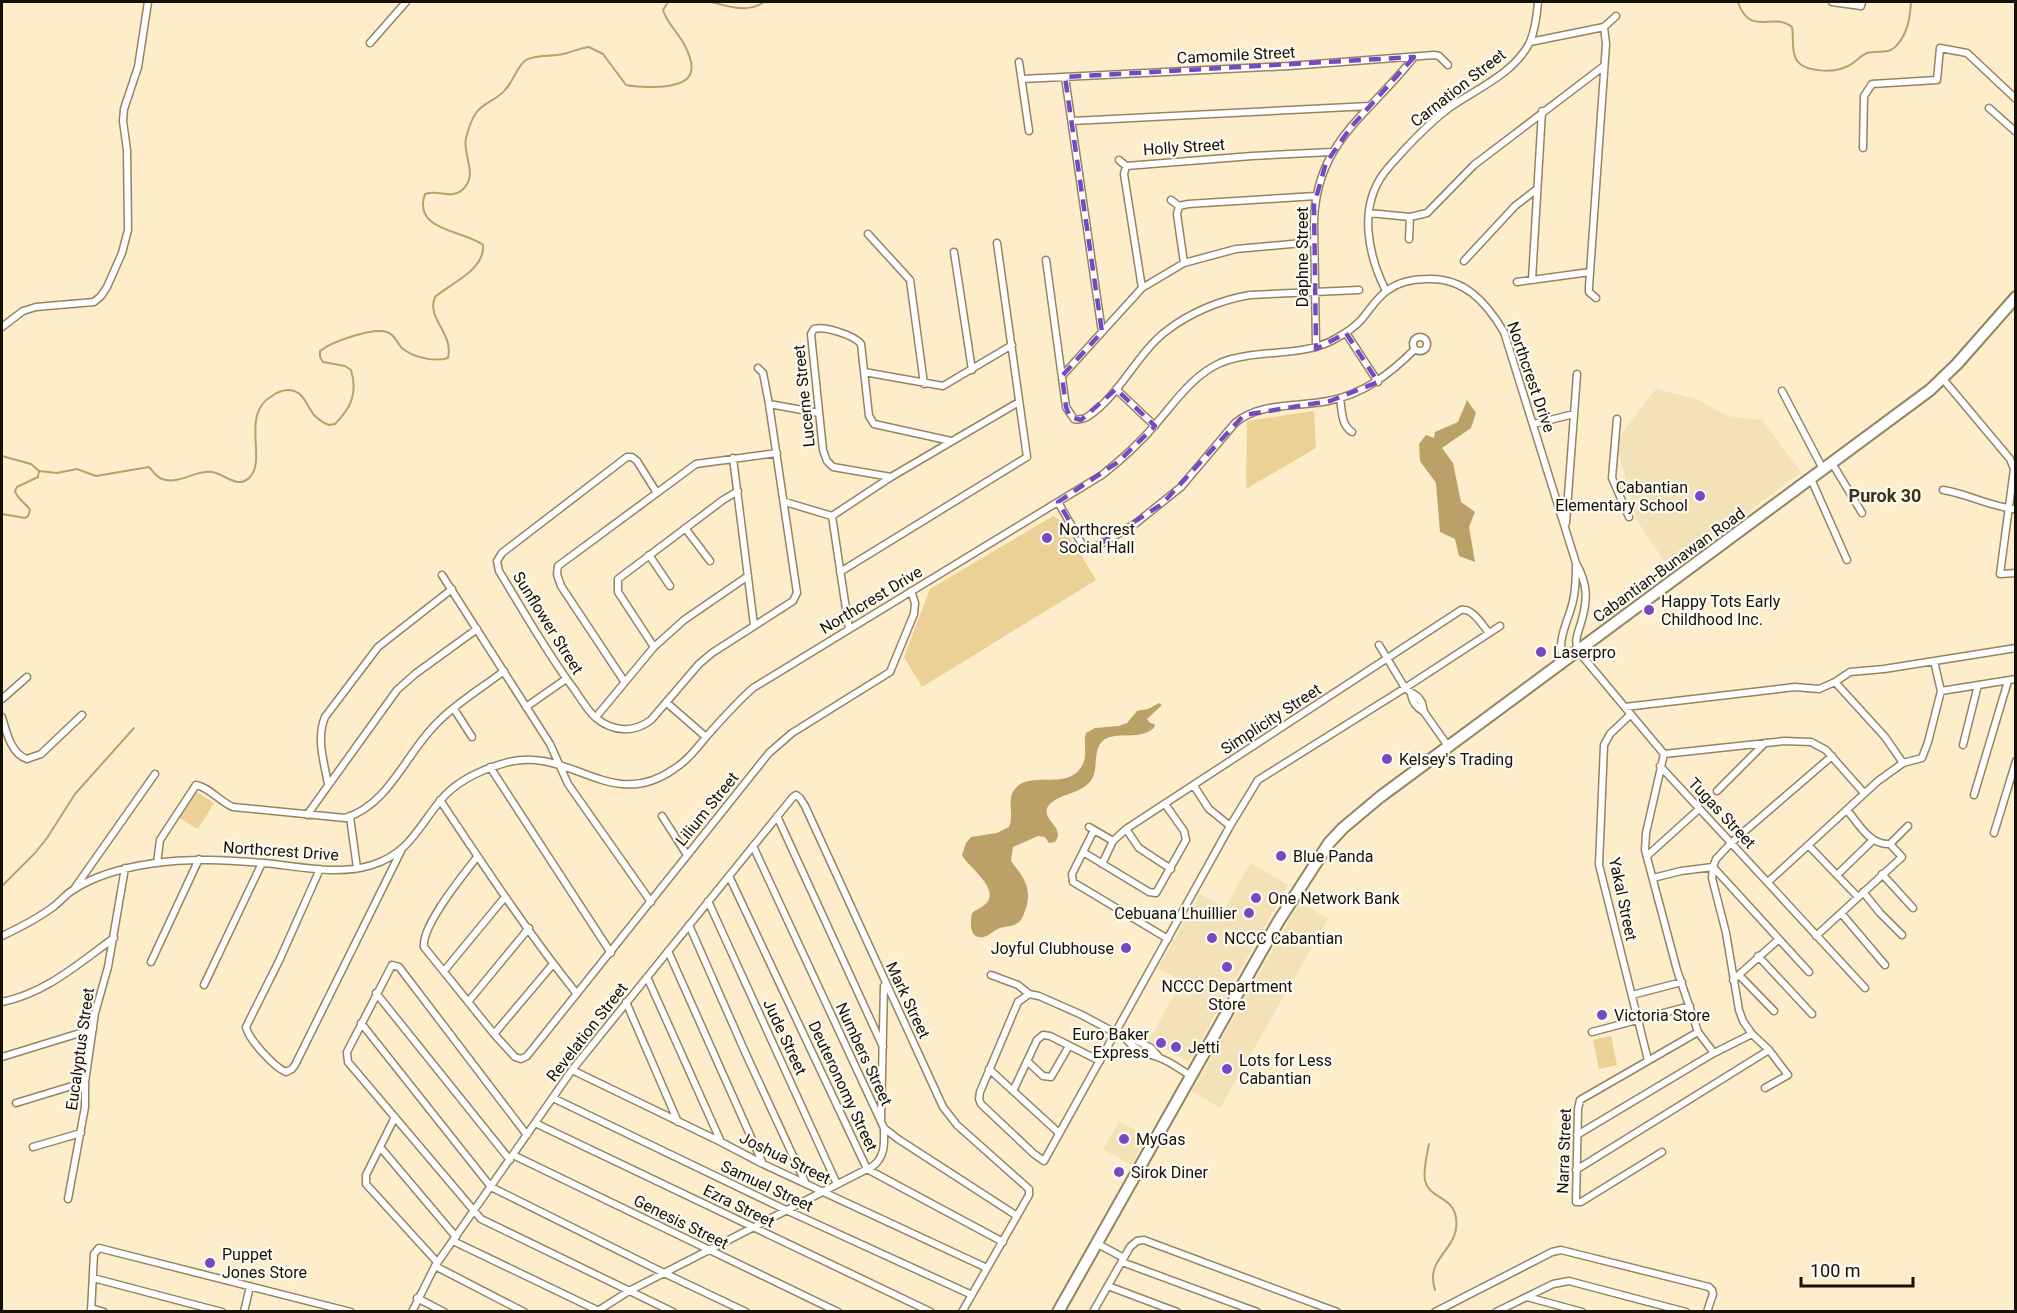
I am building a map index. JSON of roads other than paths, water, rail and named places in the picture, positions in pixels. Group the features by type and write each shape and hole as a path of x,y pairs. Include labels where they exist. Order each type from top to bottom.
{"main road":[{"name":"Cabantian-Bunawan Road","path":"1058,1311 1278,922 1329,843 1343,828 1448,746 1828,467 1943,379 2016,297"}],"street":[{"path":"2,327 23,311 36,307 94,302 101,296 122,253 128,230 124,109 138,67 148,2"},
{"path":"370,43 406,2"},
{"name":"Carnation Street","path":"1386,291 1374,264 1369,237 1369,213 1377,185 1384,173 1416,137 1448,109 1498,76 1519,57 1530,42 1538,2"},
{"path":"1832,2 1861,4"},
{"path":"1530,42 1604,27 1616,16"},
{"path":"1596,298 1589,292 1606,37 1604,27"},
{"path":"1863,148 1864,96 1872,84 1937,80 1940,48 1967,53 2016,99"},
{"name":"Camomile Street","path":"1022,79 1439,56 1448,65"},
{"name":"Daphne Street","path":"1316,347 1314,242 1316,196 1331,152 1370,106 1392,85 1414,57"},
{"path":"1019,62 1029,131"},
{"path":"1369,213 1410,217 1427,213 1474,165 1604,66"},
{"path":"1065,76 1102,332"},
{"path":"1072,121 1370,106"},
{"path":"1989,108 2016,132"},
{"path":"1532,280 1542,111"},
{"name":"Holly Street","path":"1142,288 1124,174 1126,166 1331,152"},
{"path":"1119,160 1126,166"},
{"path":"1464,261 1515,206 1538,189"},
{"path":"1171,200 1179,206 1316,196"},
{"path":"1179,206 1177,214 1184,263"},
{"path":"1409,238 1410,217"},
{"path":"868,234 910,280 924,384"},
{"path":"1062,376 1142,288 1184,263 1236,249 1314,242"},
{"path":"840,572 1027,457 998,243"},
{"path":"954,252 972,370"},
{"path":"1046,260 1066,407 1074,419"},
{"path":"1517,282 1590,272"},
{"name":"Northcrest Drive","path":"2,936 35,920 74,890 101,876 125,868 199,859 320,869 357,868 371,865 401,851 440,800 455,786 470,776 507,762 528,759 560,763 597,780 624,785 657,779 685,761 753,688 1118,462 1155,426 1179,395 1200,375 1221,363 1260,353 1316,347 1346,333 1361,320 1386,291 1407,281 1434,278 1456,282 1477,296 1492,312 1504,332 1576,563 1586,586 1576,641 1578,651"},
{"path":"1074,419 1086,418 1096,411 1146,350 1165,332 1181,321 1208,308 1235,298 1315,291 1359,290"},
{"name":"Lucerne Street","path":"891,477 830,465 823,450 812,344 814,329 820,327 853,336 861,344 869,416 874,424 951,441"},
{"path":"1346,333 1378,382"},
{"path":"864,372 943,386 1012,345"},
{"path":"1058,501 1083,546 1088,549 1094,548 1135,524 1181,487 1234,423 1244,415 1262,410 1341,398 1378,382 1415,349"},
{"path":"706,737 667,703 699,664 796,597 797,582 769,404 763,373 758,368"},
{"path":"1565,527 1577,374"},
{"path":"1943,379 2010,459 2014,469 2012,508 2000,574 2016,573"},
{"path":"1116,389 1155,426"},
{"path":"1782,392 1828,467 1862,513"},
{"path":"1341,398 1344,423 1352,432"},
{"path":"832,516 891,477 1019,402"},
{"path":"769,404 819,413"},
{"path":"1534,424 1574,414"},
{"path":"1070,428 1074,419"},
{"path":"1617,419 1612,478 1629,517"},
{"path":"624,681 561,586 557,570 562,562 696,464 777,453"},
{"name":"Sunflower Street","path":"657,493 637,461 632,457 627,457 502,553 497,561 499,571 566,679 587,709 596,717 610,726 633,729 642,727 667,703"},
{"path":"733,458 754,625"},
{"path":"1811,479 1847,560"},
{"path":"1943,490 2012,508"},
{"path":"654,647 617,587 620,576 738,492"},
{"path":"785,502 832,516"},
{"path":"832,516 849,629"},
{"path":"686,528 710,561"},
{"path":"649,555 670,586"},
{"name":"Northcrest Drive","path":"1564,660 1561,646 1573,601 1576,563"},
{"path":"442,575 526,706 560,763 568,784 651,902"},
{"path":"596,717 654,647 684,620 748,576"},
{"path":"328,784 320,739 325,717 378,647 452,589"},
{"name":"Lilium Street","path":"494,1034 518,1059 524,1059 778,744 890,672 914,614 915,603 911,591"},
{"name":"Simplicity Street","path":"1102,864 1113,841 1126,829 1466,609 1471,611 1489,633"},
{"path":"1569,617 1581,622"},
{"path":"1029,994 1018,1002 980,1092 980,1102 1044,1161 1230,826 1258,780 1500,626"},
{"path":"307,815 397,690 477,629"},
{"path":"1379,645 1411,694 1416,707 1424,712 1448,746"},
{"path":"1625,707 1795,687 1819,689 1850,672 2016,648"},
{"path":"1578,651 1664,754"},
{"path":"1768,882 1864,793 1902,763 1922,758 1929,742 1941,691 1934,661"},
{"path":"157,863 158,847 164,833 193,786 196,785 202,786 220,801 233,807 345,818 369,808 426,734 454,709 504,672"},
{"path":"2,699 27,677"},
{"path":"526,706 566,679"},
{"path":"1941,691 2016,680"},
{"path":"1974,795 2008,681"},
{"path":"1835,682 1885,737 1902,763"},
{"path":"1962,746 1978,685"},
{"path":"454,709 472,737"},
{"name":"Yakal Street","path":"1631,714 1610,734 1604,746 1599,865 1648,1060"},
{"path":"2,717 8,737 23,758 37,757 82,715"},
{"path":"2,742 8,737"},
{"path":"1664,754 1784,741 1811,742 1820,745 1832,756 1864,793"},
{"path":"1717,791 1766,743"},
{"path":"1664,754 1646,833 1647,856 1698,1032 1714,1053"},
{"path":"1765,1088 1788,1075 1743,1021 1736,978 1713,884 1713,867 1731,843 1832,756"},
{"path":"1994,833 2016,761"},
{"name":"Tugas Street","path":"1660,766 1865,988"},
{"path":"490,767 611,953"},
{"path":"74,890 155,774"},
{"path":"1194,786 1209,809 1230,826"},
{"name":"Revelation Street","path":"412,1311 436,1264 572,1070 796,795"},
{"name":"Mark Street","path":"796,795 805,806 884,983 943,1107 957,1125 1030,1191 1017,1216"},
{"path":"440,800 505,897 553,964 578,994"},
{"path":"1083,852 1154,894 1159,891 1185,844 1186,836 1165,804"},
{"path":"1647,856 1699,809"},
{"path":"1847,810 1873,840 1881,844 1890,844 1908,826"},
{"path":"662,816 687,855"},
{"path":"777,816 883,1047"},
{"path":"350,817 357,868"},
{"path":"1113,841 1091,828 1072,874 1073,882 1168,939"},
{"path":"1126,829 1140,848 1171,869"},
{"path":"1837,875 1873,840"},
{"path":"1816,936 1902,856 1890,844"},
{"name":"Numbers Street","path":"753,846 882,1125 898,1139 1017,1216"},
{"path":"1809,846 1902,935"},
{"path":"320,869 279,962 246,1027 255,1043 281,1069 289,1071 295,1065 401,851"},
{"path":"477,857 444,900 424,937 426,950 494,1034 553,964"},
{"path":"151,962 199,859"},
{"path":"204,985 262,863"},
{"path":"1653,878 1681,871 1713,867"},
{"path":"1713,867 1809,972"},
{"name":"Eucalyptus Street","path":"68,1199 85,1107 85,1082 98,999 114,937 125,868"},
{"path":"1882,874 1913,908"},
{"name":"Deuteronomy Street","path":"729,876 867,1169 1003,1242"},
{"path":"444,971 505,897"},
{"name":"Jude Street","path":"708,901 837,1184"},
{"path":"1841,913 1885,965"},
{"path":"689,925 807,1184"},
{"path":"468,1002 529,928"},
{"path":"2,1002 39,991 63,976 114,937"},
{"path":"1736,978 1779,939"},
{"path":"668,951 763,1164"},
{"path":"1758,956 1812,1014"},
{"path":"527,1135 399,967 394,964 389,967 346,1057 473,1212 481,1219 673,1311"},
{"path":"991,975 1018,985 1029,994 1061,1005 1125,1038 1136,1040 1151,1048 1160,1058 1191,1076"},
{"path":"646,977 721,1142"},
{"path":"1736,978 1774,1011"},
{"path":"1632,996 1682,982"},
{"path":"380,1147 454,1239 597,1311 629,1291 878,1162 884,1145 882,1125 884,983"},
{"path":"376,993 512,1157"},
{"path":"626,1002 678,1122"},
{"path":"1592,1032 1690,1006"},
{"path":"361,1023 491,1187 663,1273 746,1311"},
{"path":"2,1057 93,1029"},
{"name":"Narra Street","path":"1662,1152 1579,1203 1575,1199 1580,1100 1698,1032"},
{"path":"1577,1135 1714,1053 1752,1034"},
{"path":"1013,1091 1037,1040 1043,1035 1050,1036 1100,1060"},
{"path":"1027,1061 1043,1076 1051,1077 1070,1046"},
{"path":"1576,1170 1769,1050"},
{"path":"989,1069 1059,1133"},
{"name":"Joshua Street","path":"572,1070 763,1164 987,1268"},
{"path":"16,1103 85,1082"},
{"name":"Samuel Street","path":"553,1098 786,1210 972,1295"},
{"path":"395,1117 365,1181 436,1264 524,1311"},
{"name":"Ezra Street","path":"535,1123 931,1311"},
{"path":"33,1147 81,1133"},
{"name":"Genesis Street","path":"512,1157 838,1311"},
{"path":"962,1311 1017,1216"},
{"path":"1095,1311 1133,1243 1148,1240 1337,1311"},
{"path":"1096,1243 1123,1260 1257,1311"},
{"path":"105,1311 91,1310 94,1254 96,1249 102,1248 351,1311"},
{"path":"1435,1311 1447,1308 1552,1252 1561,1250 1709,1287 1713,1294 1707,1311"},
{"path":"93,1278 222,1311"},
{"path":"1496,1311 1552,1284 1569,1281 1686,1311"},
{"path":"244,1311 250,1286"},
{"path":"1108,1286 1177,1311"},
{"path":"1526,1297 1582,1311"},
{"path":"417,1298 444,1311"}],"waterway":[{"path":"2,456 31,464 39,471 57,473 77,469 96,476 149,467 158,477 168,480 212,472 241,482 250,477 255,469 257,414 263,404 274,395 287,390 298,393 314,415 329,425 335,424 349,406 354,386 351,370 345,366 323,362 320,351 325,347 352,336 381,331 390,333 403,349 413,355 431,359 448,358 447,341 434,312 435,297 473,269 479,262 483,245 433,222 426,215 423,206 425,194 453,194 461,191 467,185 470,172 465,145 473,119 479,110 508,87 520,66 530,58 559,55 589,47 603,54 626,85 644,87 674,85 687,78 691,73 690,57 665,15 663,10 668,2"},
{"path":"711,2 745,8 764,2"},
{"path":"1738,2 1743,13 1755,22 1777,21 1792,27 1794,52 1800,64 1828,71 1848,66 1867,53 1894,48 1906,30 1911,2"},
{"path":"2,514 25,518 28,516 30,510 15,491 17,487 38,477 39,471"},
{"path":"2,886 35,853 75,794 134,728"},
{"path":"1429,1144 1425,1181 1432,1191 1451,1205 1456,1218 1453,1238 1434,1269 1435,1290"}],"place":[{"name":"Cabantian Elementary School","path":"1700,496"},
{"name":"Northcrest Social Hall","path":"1047,538"},
{"name":"Happy Tots Early Childhood Inc.","path":"1649,610"},
{"name":"Laserpro","path":"1541,652"},
{"name":"Kelsey's Trading","path":"1387,759"},
{"name":"Blue Panda","path":"1281,856"},
{"name":"One Network Bank","path":"1256,898"},
{"name":"Cebuana Lhuillier","path":"1249,913"},
{"name":"NCCC Cabantian","path":"1212,938"},
{"name":"Joyful Clubhouse","path":"1126,948"},
{"name":"NCCC Department Store","path":"1227,967"},
{"name":"Victoria Store","path":"1602,1015"},
{"name":"Euro Baker Express","path":"1161,1043"},
{"name":"Jetti","path":"1176,1047"},
{"name":"Lots for Less Cabantian","path":"1227,1069"},
{"name":"MyGas","path":"1124,1139"},
{"name":"Sirok Diner","path":"1119,1172"},
{"name":"Puppet Jones Store","path":"210,1263"}],"district":[{"name":"Purok 30","path":"1885,495"}]}
